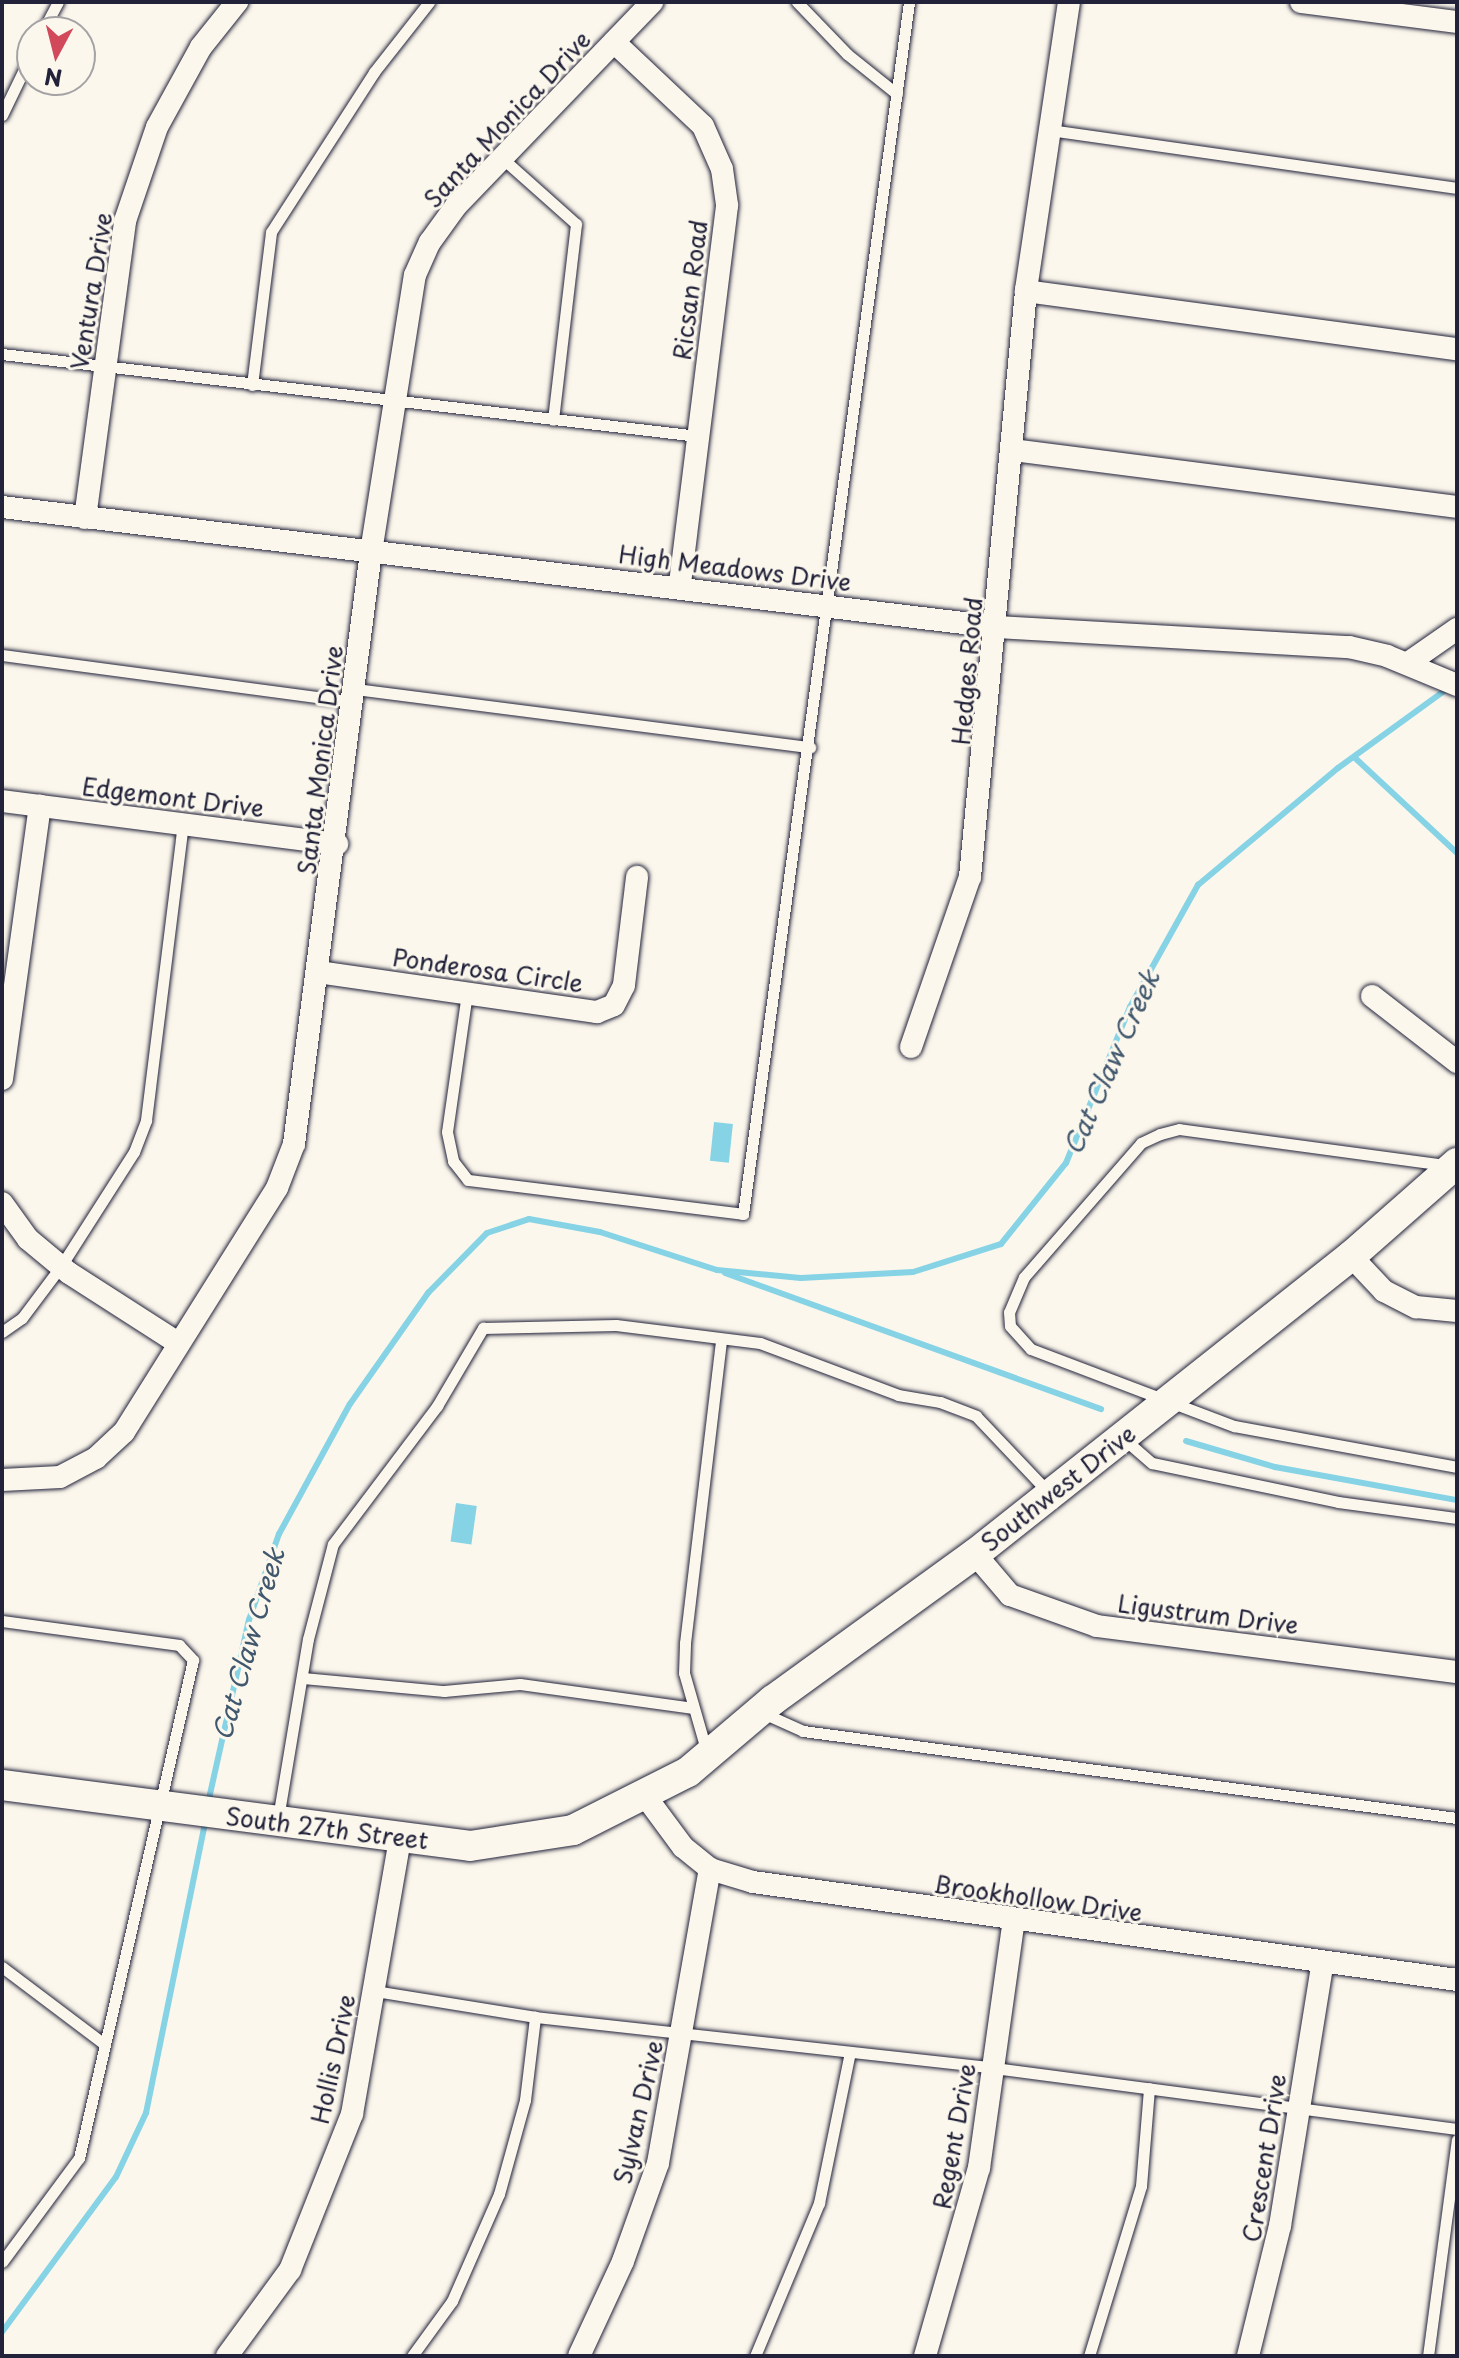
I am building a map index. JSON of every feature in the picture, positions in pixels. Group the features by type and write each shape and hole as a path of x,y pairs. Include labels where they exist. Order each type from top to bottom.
{"main road":[{"name":"Southwest Drive","path":"646,1797 707,1755 759,1712 975,1554 1351,1256 1456,1165"},
{"name":"South 27th Street","path":"2,1785 400,1840 470,1846 573,1830 646,1797"}],"street":[{"name":"Ventura Drive","path":"85,518 125,221 157,127 201,47 237,2"},
{"name":"Santa Monica Drive","path":"2,1480 60,1477 96,1458 124,1432 270,1201 289,1158 337,844 371,552 415,275 430,242 456,206 652,2"},
{"name":"Hedges Road","path":"911,1047 970,877 997,627 1026,291 1069,2"},
{"path":"1301,2 1457,22"},
{"name":"Ricsan Road","path":"614,42 703,126 722,169 727,206 680,585"},
{"path":"1026,291 1457,349"},
{"path":"1013,450 1457,507"},
{"name":"High Meadows Drive","path":"2,507 371,552 680,585 997,627 1349,647 1408,663 1457,685"},
{"path":"1408,663 1457,629"},
{"name":"Edgemont Drive","path":"2,801 337,844"},
{"path":"2,1079 40,806"},
{"name":"Ponderosa Circle","path":"318,972 597,1012 614,1005 624,985 637,877"},
{"path":"1372,996 1457,1062"},
{"path":"2,1203 28,1239 61,1266 178,1343"},
{"path":"1351,1256 1384,1291 1416,1307 1457,1311"},
{"name":"Ligustrum Drive","path":"975,1554 1010,1595 1097,1626 1457,1672"},
{"name":"Brookhollow Drive","path":"646,1797 683,1847 710,1869 804,1892 1322,1966 1457,1980"},
{"name":"Hollis Drive","path":"227,2356 290,2270 352,2114 400,1840"},
{"name":"Sylvan Drive","path":"579,2356 623,2261 658,2163 710,1869"},
{"name":"Regent Drive","path":"925,2356 979,2168 1014,1920"},
{"name":"Crescent Drive","path":"1248,2356 1267,2293 1322,1966"}],"lane":[{"path":"252,385 271,232 374,72 429,2"},
{"path":"797,2 847,54 897,94"},
{"path":"467,993 447,1132 453,1161 468,1180 743,1214 810,747 909,2"},
{"path":"2,115 16,86"},
{"path":"1050,130 1457,188"},
{"path":"502,158 576,224 553,420"},
{"path":"2,354 394,403 698,436"},
{"path":"2,655 810,747"},
{"path":"2,1332 22,1318 61,1266 134,1152 146,1120 183,825"},
{"path":"1456,1165 1179,1129 1141,1143 1024,1277 1012,1300 1010,1326 1031,1349 1234,1426 1457,1467"},
{"path":"278,1822 303,1678 333,1544 437,1406 483,1328 616,1325 760,1343 898,1395 940,1402 976,1416 1050,1495"},
{"path":"707,1755 684,1673 685,1643 721,1339"},
{"path":"1122,1437 1152,1463 1338,1502 1457,1518"},
{"path":"2,1621 179,1645 193,1660 79,2158 2,2262"},
{"path":"303,1678 444,1691 520,1684 693,1708"},
{"path":"759,1712 803,1731 1457,1818"},
{"path":"2,1967 104,2044"},
{"path":"375,1991 535,2017 994,2068 1457,2129"},
{"path":"412,2356 452,2301 499,2194 525,2100 535,2017"},
{"path":"755,2356 819,2203 850,2052"},
{"path":"1089,2356 1141,2186 1149,2088"},
{"path":"1428,2356 1457,2140"}],"water":[{"path":"714,1122 733,1124 729,1163 710,1161"},
{"path":"456,1503 477,1506 471,1545 451,1542"}],"waterway":[{"name":"Cat Claw Creek","path":"208,1803 249,1620 279,1534 350,1404 428,1293 487,1233 529,1219 600,1232 717,1270 801,1278 913,1272 1001,1244 1066,1163 1130,1007 1198,885 1338,768 1448,688"},
{"path":"1354,757 1457,853"},
{"path":"725,1273 1101,1409"},
{"path":"1186,1441 1275,1467 1457,1500"},
{"name":"Cat Claw Creek","path":"2,2332 116,2177 146,2113 206,1818"}]}
